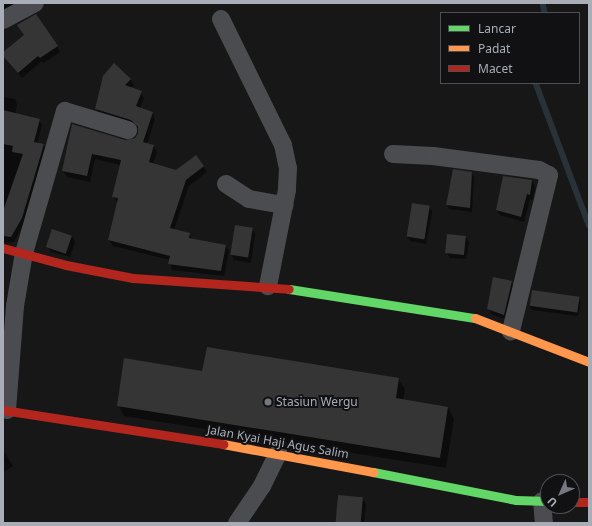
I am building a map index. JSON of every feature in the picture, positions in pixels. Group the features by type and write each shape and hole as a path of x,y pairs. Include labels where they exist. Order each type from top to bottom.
{"street":[{"path":"3,20 35,3"},
{"path":"221,19 283,145 288,168 284,205 268,286"},
{"path":"5,410 15,306 24,253 65,111 128,130"},
{"path":"393,154 433,156 539,170 549,175 511,331"},
{"path":"226,184 249,199 284,205"},
{"path":"3,248 66,265 133,278 268,286 477,318 589,362"},
{"name":"Jalan Kyai Haji Agus Salim","path":"5,410 278,453 516,500 540,501"},
{"path":"237,523 262,486 278,453"}],"building":[{"path":"36,14 58,46 40,58 38,56 18,73 3,56 3,52 24,35 17,25"},
{"path":"114,63 131,79 125,85 142,91 136,106 153,112 143,142 154,145 149,162 176,170 196,155 204,166 186,180 170,228 190,233 189,238 226,245 221,271 168,264 170,256 108,240 118,198 112,197 121,160 92,154 87,176 62,171 72,124 125,140 135,138 138,133 138,127 131,120 95,109 103,76"},
{"path":"3,110 40,119 34,142 44,144 22,218 11,237 3,236 3,211 23,154 12,152 13,146 3,144"},
{"path":"453,169 472,172 470,208 446,205"},
{"path":"503,176 532,180 530,195 527,194 521,217 496,210"},
{"path":"412,203 430,206 424,239 407,237"},
{"path":"235,225 253,228 248,257 230,255"},
{"path":"52,229 72,236 66,254 46,247"},
{"path":"447,234 466,236 464,255 445,253"},
{"path":"493,277 512,281 504,315 487,309"},
{"path":"532,290 580,297 577,313 530,306"},
{"name":"Stasiun Wergu","path":"207,347 399,378 396,398 448,407 440,458 117,406 124,358 202,371"},
{"path":"338,495 363,497 361,523 336,523"}],"waterway":[{"path":"543,3 545,12"},
{"path":"536,84 589,225"}],"traffic: fast":[{"path":"289,289 475,318"},
{"path":"373,472 516,500 540,501"}],"traffic: slow":[{"path":"475,318 589,362"},
{"path":"223,444 373,472"}],"traffic: jam":[{"path":"3,248 66,265 133,278 289,289"},
{"path":"3,410 223,444"},
{"path":"580,502 589,502"}],"place":[{"name":"Stasiun Wergu","path":"268,402"}]}
